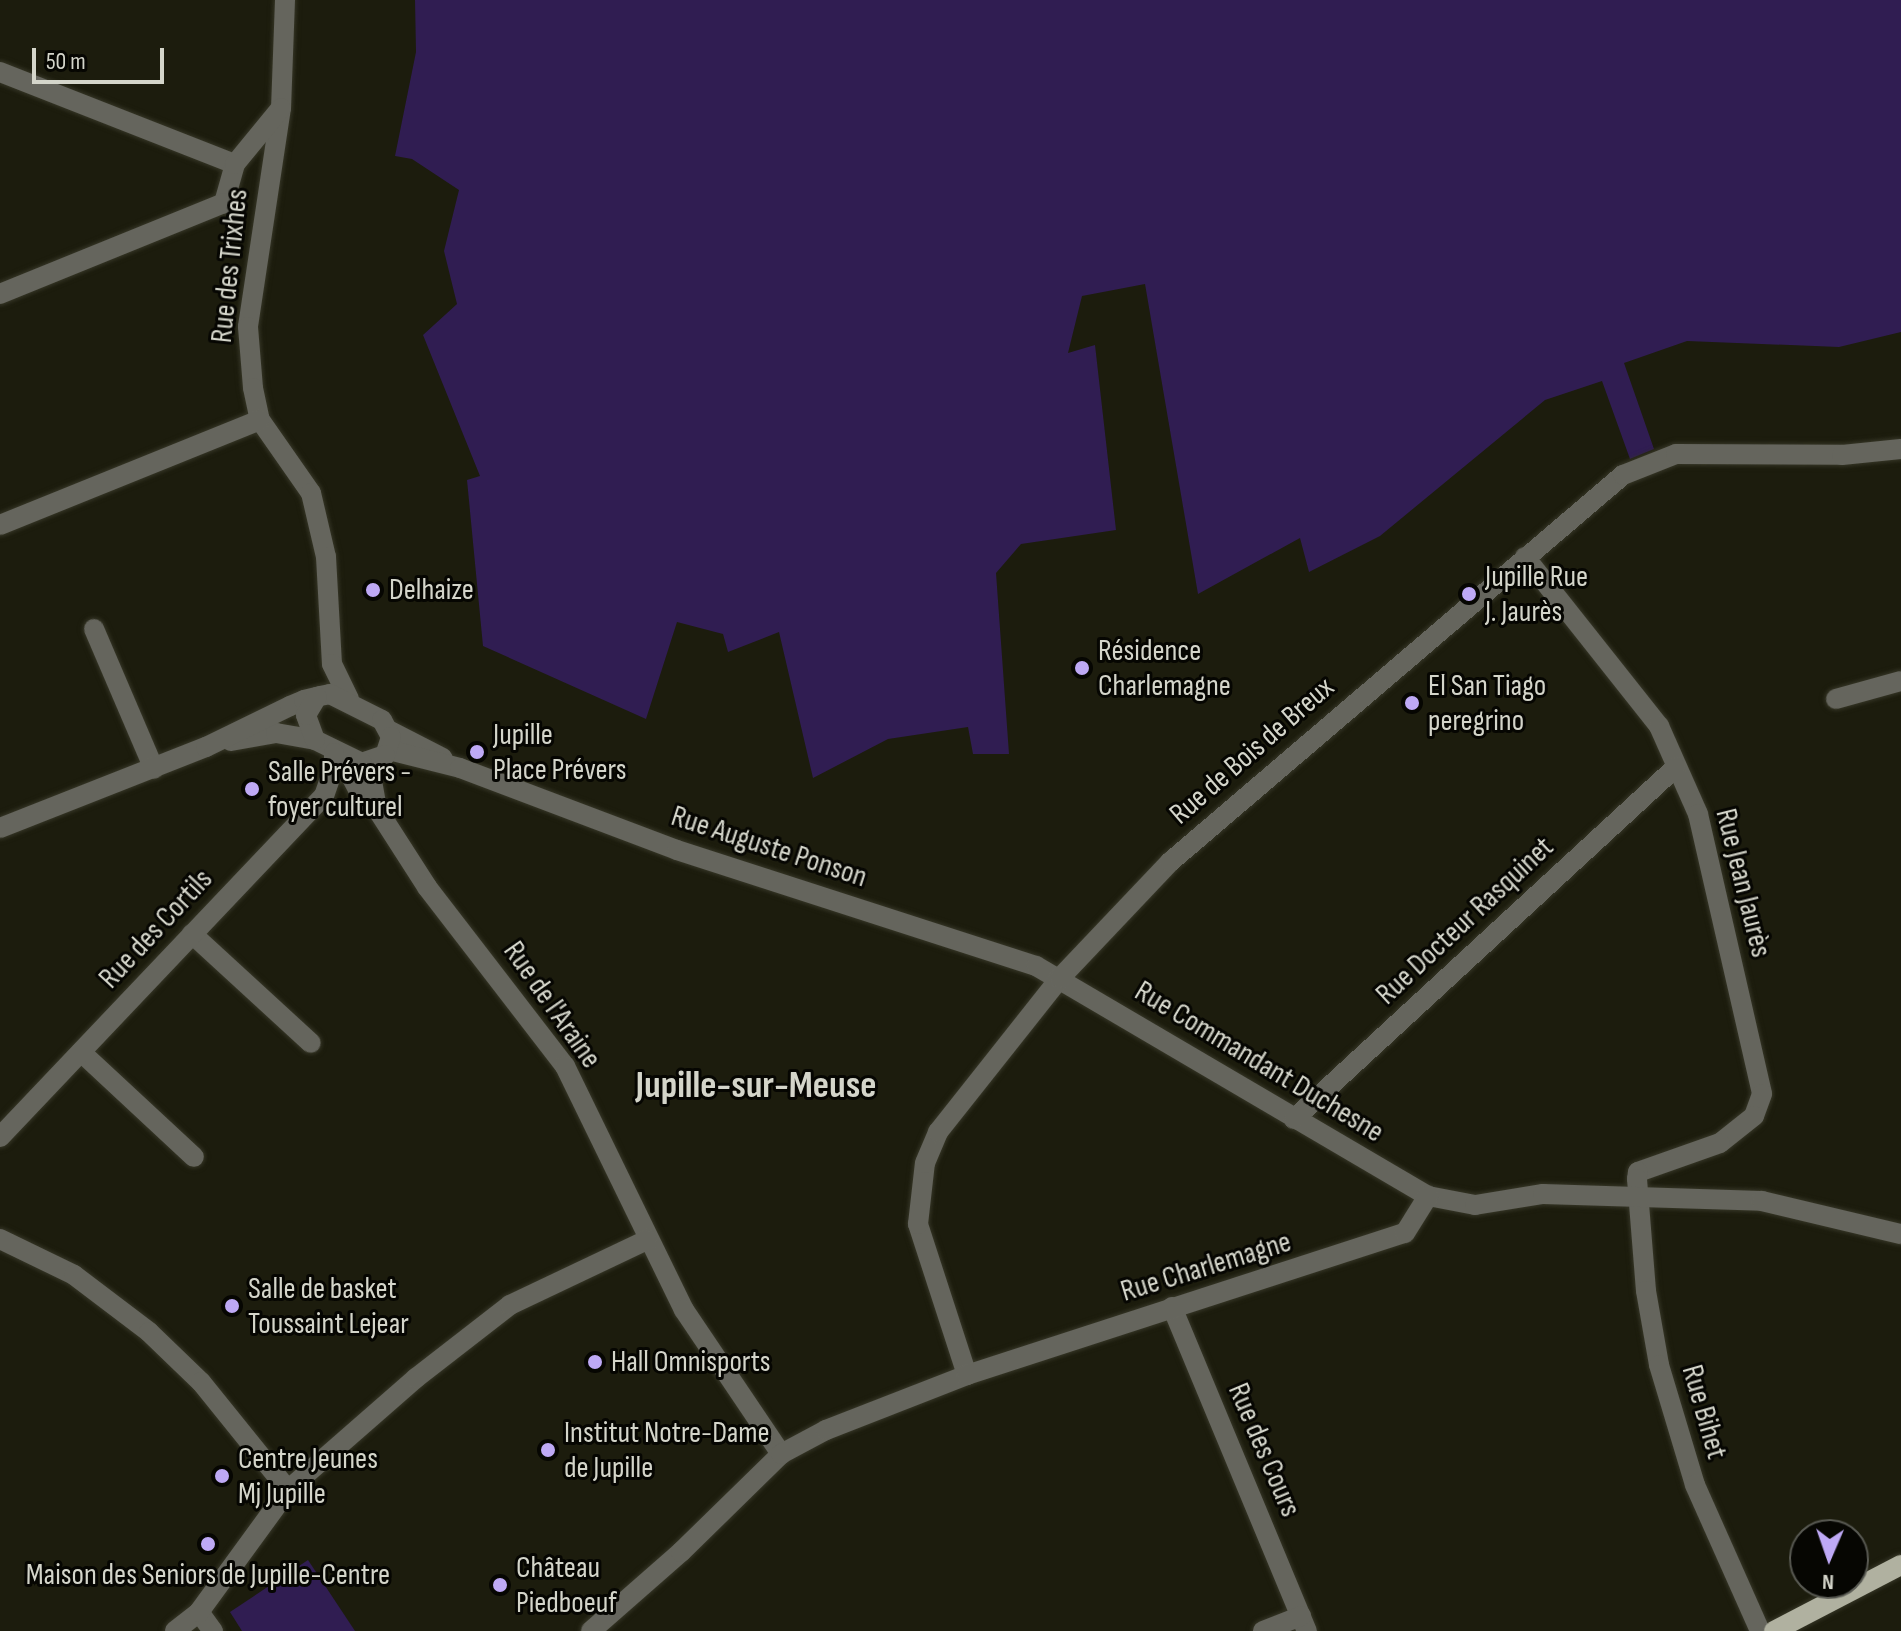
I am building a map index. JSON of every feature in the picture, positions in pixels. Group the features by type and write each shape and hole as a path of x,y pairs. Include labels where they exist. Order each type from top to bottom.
{"main road":[{"path":"1774,1631 1901,1565"}],"street":[{"name":"Rue des Trixhes","path":"285,0 281,108 248,327 260,420 311,493 326,557 332,664 349,699"},
{"path":"0,72 235,164"},
{"path":"0,294 224,203 235,164 281,108"},
{"path":"0,525 260,420"},
{"name":"Rue de Bois de Breux","path":"967,1375 918,1224 925,1163 938,1132 1060,978 1202,832 1623,475 1676,454 1842,455 1901,449"},
{"name":"Rue Jean Jaurès","path":"1525,557 1659,726 1698,814 1762,1094 1754,1116 1720,1143 1638,1172 1639,1197"},
{"path":"94,629 154,769"},
{"name":"Rue des Trixhes","path":"315,740 306,715 332,664"},
{"path":"1836,699 1901,681"},
{"path":"0,828 154,769 318,696 349,699 389,740 369,764 377,809"},
{"path":"212,744 276,733 315,740 338,755 369,764"},
{"name":"Rue Auguste Ponson","path":"389,740 677,850 1060,978"},
{"name":"Rue de l'Araine","path":"338,755 363,799 377,809 427,887 565,1066 647,1240 684,1310 781,1454"},
{"name":"Rue des Cortils","path":"0,1137 324,796 338,755"},
{"name":"Rue Docteur Rasquinet","path":"1294,1119 1676,767"},
{"path":"192,934 311,1043"},
{"name":"Rue Commandant Duchesne","path":"1060,978 1428,1196"},
{"path":"81,1052 194,1157"},
{"path":"1428,1196 1475,1205 1543,1194 1762,1201 1901,1234"},
{"name":"Rue Charlemagne","path":"591,1631 620,1622 781,1454 863,1413 967,1375 1405,1233 1428,1196"},
{"name":"Rue Bihet","path":"1639,1197 1646,1291 1659,1365 1695,1485 1760,1631"},
{"path":"0,1239 74,1275 149,1332 201,1382 288,1490"},
{"path":"175,1631 199,1612 288,1490 510,1305 647,1240"},
{"name":"Rue des Cours","path":"1172,1307 1304,1623 1267,1630"},
{"path":"199,1612 213,1631"}],"shaded area":[{"path":"415,0 1901,0 1901,332 1839,347 1687,341 1624,363 1654,449 1630,459 1602,381 1545,400 1380,536 1309,572 1300,538 1198,594 1145,284 1082,296 1068,353 1095,345 1116,530 1021,544 996,573 1009,754 973,754 968,727 888,739 813,778 779,632 728,652 723,634 677,622 646,719 483,646 467,480 480,476 423,335 457,304 444,251 459,190 412,159 395,156 416,52"},
{"path":"308,1560 355,1631 242,1631 230,1612"}],"place":[{"name":"Delhaize","path":"373,590"},
{"name":"Jupille Rue J. Jaurès","path":"1469,594"},
{"name":"Résidence Charlemagne","path":"1082,668"},
{"name":"El San Tiago peregrino","path":"1412,703"},
{"name":"Jupille Place Prévers","path":"477,752"},
{"name":"Salle Prévers - foyer culturel","path":"252,789"},
{"name":"Salle de basket Toussaint Lejear","path":"232,1306"},
{"name":"Hall Omnisports","path":"595,1362"},
{"name":"Institut Notre-Dame de Jupille","path":"548,1450"},
{"name":"Centre Jeunes Mj Jupille","path":"222,1476"},
{"name":"Maison des Seniors de Jupille-Centre","path":"208,1544"},
{"name":"Château Piedboeuf","path":"500,1585"}],"district":[{"name":"Jupille-sur-Meuse","path":"756,1086"}]}
